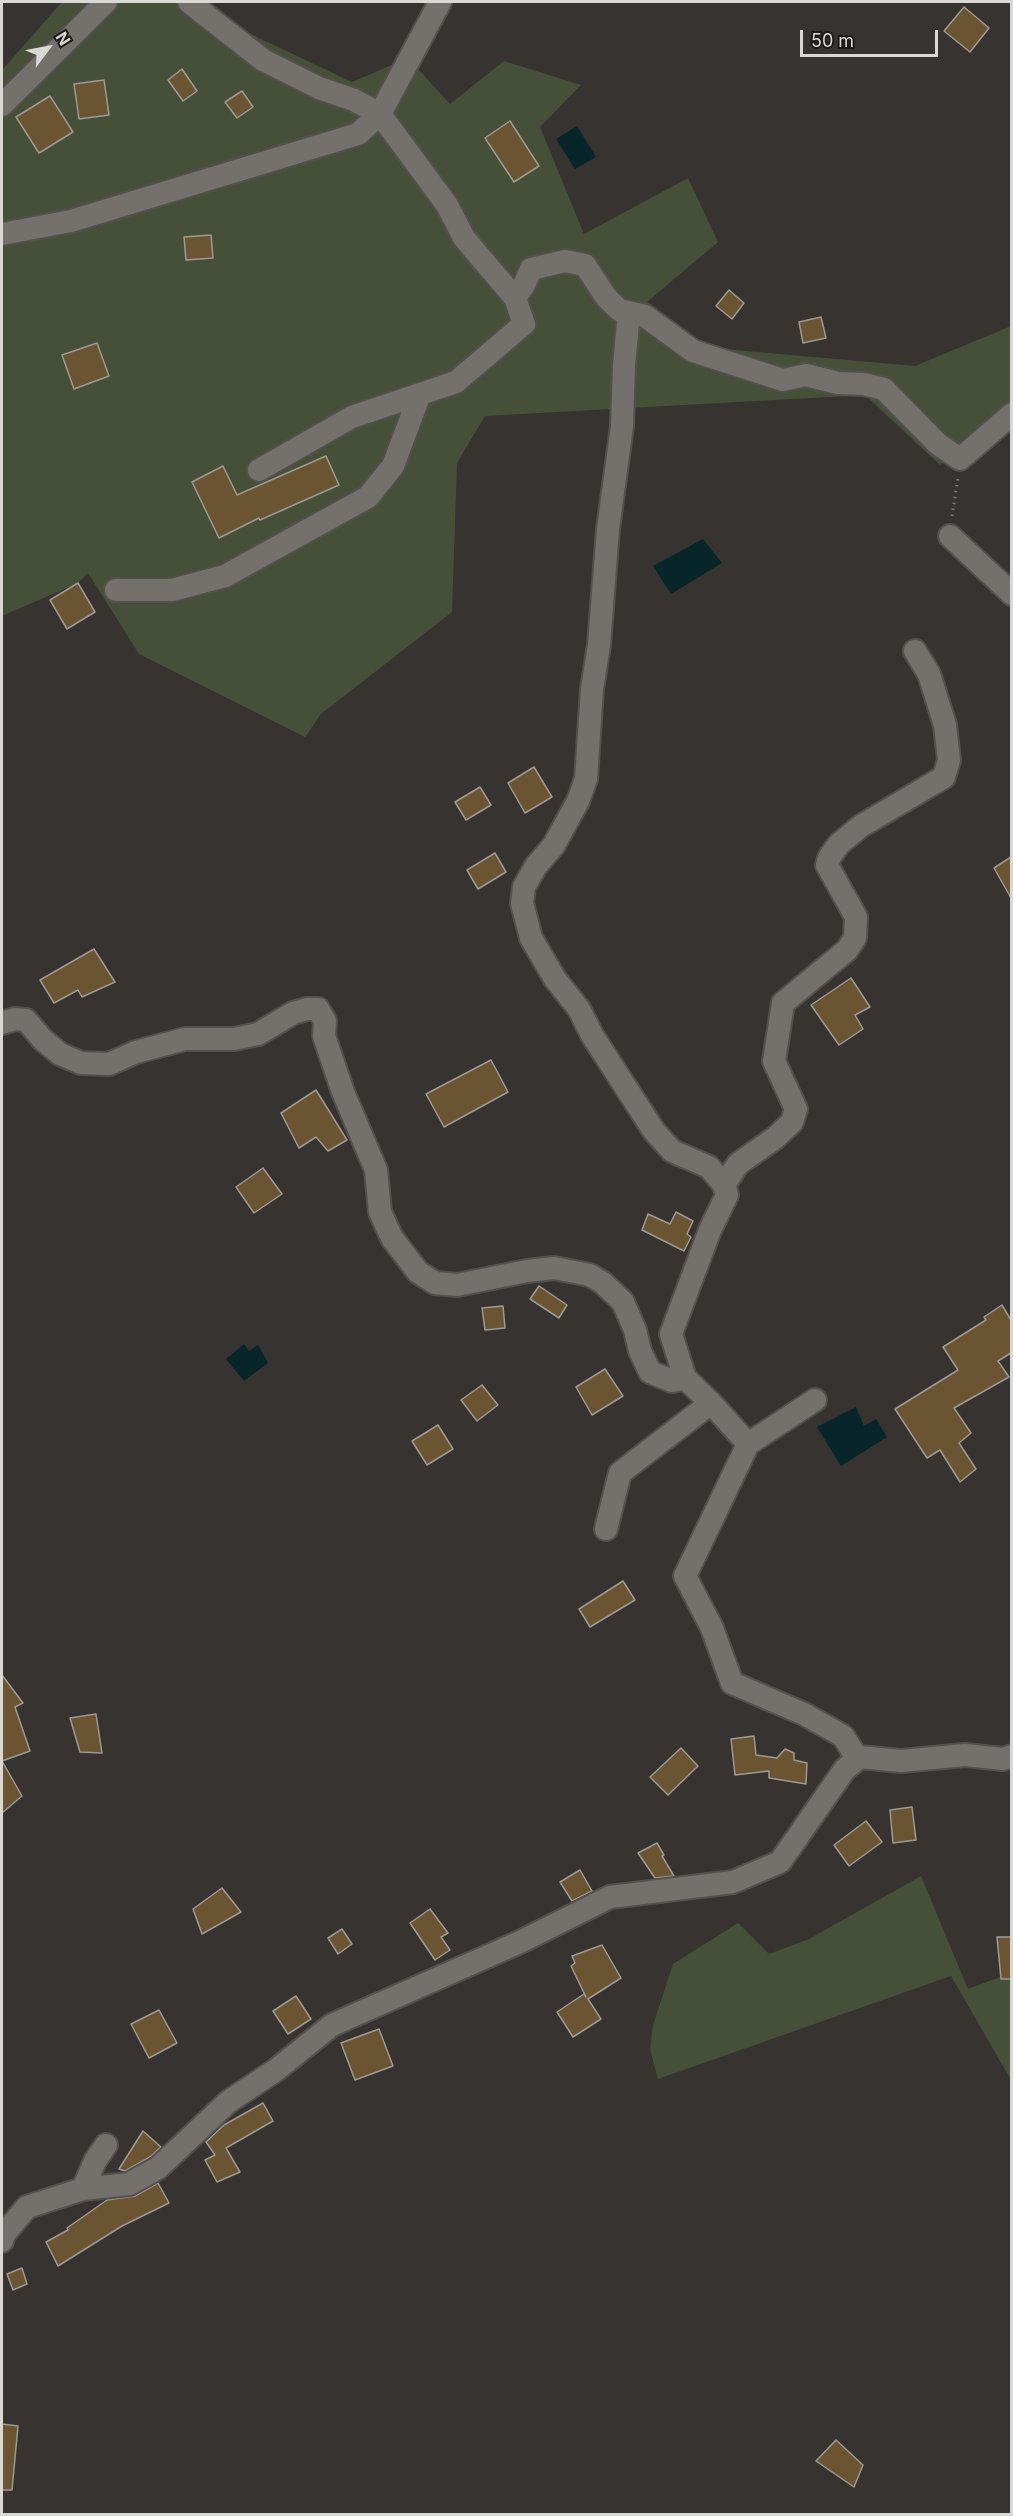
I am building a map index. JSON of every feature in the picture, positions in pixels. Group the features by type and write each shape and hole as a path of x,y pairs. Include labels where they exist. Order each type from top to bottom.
{"street":[{"path":"2,105 106,2"},
{"path":"189,2 263,60 319,88 354,100 380,114 441,195 465,238 515,298 524,324 456,382 352,417 259,470"},
{"path":"2,234 71,221 358,134 380,114 440,2"},
{"path":"515,298 531,269 565,261 585,266 606,297 619,310 645,316 693,351 783,380 806,375 838,383 864,384 884,389 938,444 960,459 1011,414"},
{"path":"629,313 622,426 607,539 599,645 592,689 586,779 578,801 554,845 536,866 524,887 522,903 531,938 555,979 579,1009 592,1035 654,1131 672,1151 709,1167 724,1185 727,1195 710,1230 671,1334 685,1378 748,1444"},
{"path":"116,591 172,590 225,576 368,497 393,466 420,394"},
{"path":"950,536 1011,594"},
{"path":"724,1185 738,1164 775,1138 792,1122 796,1109 774,1061 783,1003 847,950 855,938 856,917 827,865 829,858 839,843 861,825 944,777 949,760 945,725 929,674 915,651"},
{"path":"2,1023 15,1019 26,1020 43,1040 60,1054 81,1063 109,1064 152,1047 185,1039 234,1039 258,1034 293,1012 306,1008 318,1009 325,1021 324,1036 340,1083 376,1170 380,1212 392,1238 418,1272 435,1283 457,1284 554,1268 590,1275 603,1283 623,1302 650,1372 672,1381 685,1378"},
{"path":"815,1400 748,1444 685,1576 711,1628 732,1683 804,1714 843,1736 857,1758"},
{"path":"606,1529 620,1473 711,1403"},
{"path":"2,2241 4,2234 27,2208 83,2189 129,2184 158,2168 228,2102 276,2070 332,2025 520,1942 610,1897 733,1882 780,1862 845,1769 857,1758 901,1761 964,1755 1003,1759 1011,1756"},
{"path":"83,2189 95,2161 106,2145"}],"path":[{"path":"950,536 960,459"}],"green space":[{"path":"62,2 185,3 352,82 408,58 450,104 504,61 581,85 540,127 584,234 688,178 718,242 647,302 701,347 915,366 1011,326 1011,414 940,465 865,395 485,416 457,463 452,612 321,714 305,737 139,654 88,573 78,583 2,616 2,70"},
{"path":"921,1876 968,1989 1011,1973 1011,2080 951,1976 658,2079 650,2049 653,2025 673,1964 738,1923 769,1954 809,1939"}],"water":[{"path":"577,126 596,157 575,169 556,139"},
{"path":"703,539 722,563 671,594 653,566"},
{"path":"244,1344 249,1351 258,1345 268,1363 244,1381 226,1359"},
{"path":"856,1407 864,1426 876,1419 887,1437 841,1466 817,1427"}],"building":[{"path":"964,7 989,28 970,52 944,31"},
{"path":"182,69 197,91 183,101 168,80"},
{"path":"104,80 109,115 79,119 74,84"},
{"path":"242,91 253,107 237,118 225,102"},
{"path":"50,96 73,132 39,153 16,117"},
{"path":"510,121 539,166 514,182 485,138"},
{"path":"211,235 213,258 186,260 184,237"},
{"path":"729,290 744,303 732,319 716,306"},
{"path":"821,317 826,338 803,343 799,322"},
{"path":"97,343 109,376 74,389 62,355"},
{"path":"326,456 339,485 260,520 259,518 219,538 192,482 223,466 237,495"},
{"path":"78,583 95,612 67,629 50,600"},
{"path":"534,767 552,797 525,813 508,783"},
{"path":"480,787 491,805 466,820 455,802"},
{"path":"495,853 506,872 478,889 467,870"},
{"path":"1011,857 1011,898 994,868"},
{"path":"94,949 115,982 82,997 78,990 54,1003 40,980"},
{"path":"851,978 870,1007 855,1015 863,1029 839,1045 811,1005"},
{"path":"491,1060 508,1092 444,1127 426,1094"},
{"path":"316,1090 347,1140 328,1151 316,1137 299,1148 281,1113"},
{"path":"263,1168 282,1194 254,1213 236,1187"},
{"path":"676,1212 693,1221 687,1234 691,1237 684,1251 642,1230 648,1214 670,1224"},
{"path":"539,1286 567,1305 559,1318 530,1299"},
{"path":"1002,1305 1011,1320 1011,1353 998,1361 1009,1377 954,1408 971,1433 959,1443 976,1469 960,1482 940,1450 927,1458 895,1409 958,1370 943,1347 986,1320 984,1317"},
{"path":"503,1306 505,1328 485,1330 482,1308"},
{"path":"605,1369 623,1396 592,1415 576,1387"},
{"path":"482,1385 498,1405 477,1421 461,1400"},
{"path":"438,1425 453,1449 427,1465 412,1441"},
{"path":"623,1581 635,1600 590,1627 579,1609"},
{"path":"2,1675 23,1703 15,1707 30,1751 2,1761"},
{"path":"96,1714 102,1753 80,1752 70,1718"},
{"path":"754,1736 756,1755 777,1758 785,1749 794,1753 794,1760 807,1763 806,1784 769,1778 769,1771 735,1775 731,1739"},
{"path":"681,1748 698,1766 668,1795 650,1777"},
{"path":"2,1761 22,1796 2,1813"},
{"path":"912,1807 916,1840 893,1843 890,1810"},
{"path":"866,1821 882,1842 849,1866 834,1845"},
{"path":"657,1843 674,1876 655,1878 638,1853"},
{"path":"580,1870 592,1891 572,1901 560,1882"},
{"path":"222,1888 241,1912 202,1934 193,1909"},
{"path":"430,1909 448,1933 441,1937 450,1950 435,1960 410,1923"},
{"path":"342,1929 352,1944 338,1954 328,1938"},
{"path":"997,1937 1011,1937 1011,1979 1001,1979"},
{"path":"602,1945 621,1978 588,1999 601,2019 573,2037 557,2012 584,1994 586,1997 571,1966 575,1963 572,1956"},
{"path":"296,1996 311,2019 288,2034 273,2011"},
{"path":"159,2010 177,2043 149,2058 131,2024"},
{"path":"379,2029 393,2066 355,2080 341,2043"},
{"path":"263,2103 273,2121 226,2148 240,2172 217,2182 205,2160 215,2155 206,2142 224,2125"},
{"path":"143,2131 161,2147 150,2157 125,2171 119,2169"},
{"path":"158,2183 169,2203 122,2226 58,2266 46,2242 68,2230 67,2228 107,2200 135,2196"},
{"path":"22,2268 27,2284 13,2290 7,2274"},
{"path":"2,2424 18,2426 12,2490 2,2490"},
{"path":"836,2440 863,2465 854,2487 816,2461"}]}
